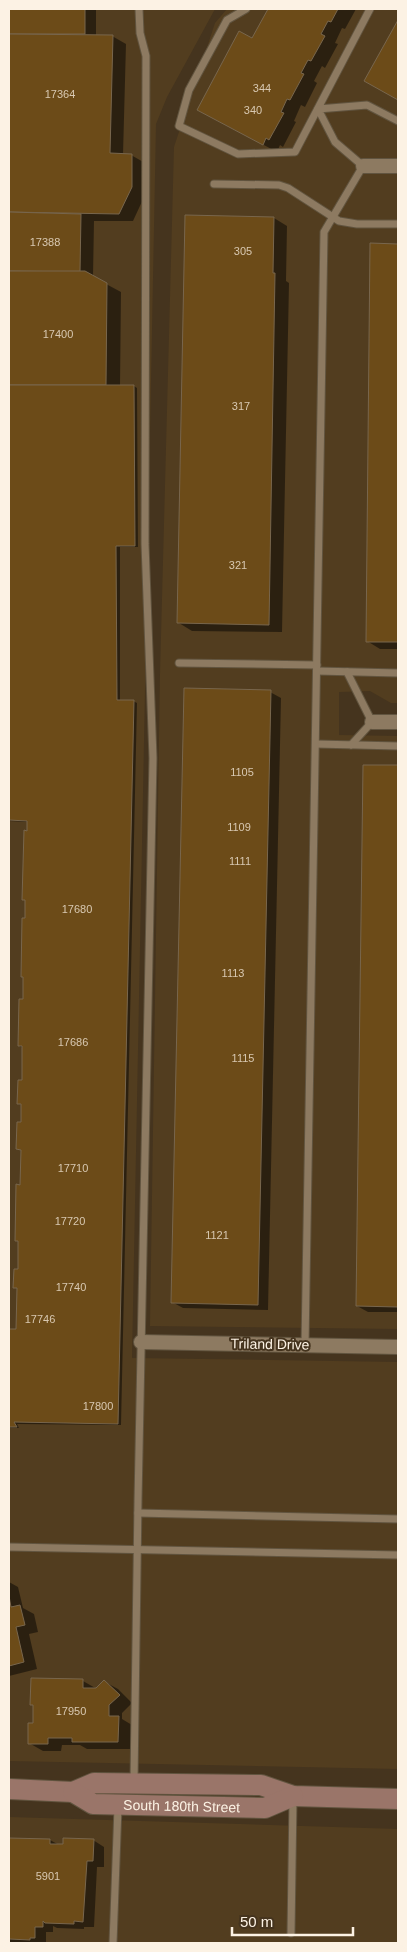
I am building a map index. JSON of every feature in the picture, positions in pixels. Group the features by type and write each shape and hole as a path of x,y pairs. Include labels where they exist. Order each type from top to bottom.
{"main road":[{"name":"South 180th Street","path":"9,1789 73,1792 94,1783 134,1785 261,1785 293,1796 398,1799"},
{"name":"South 180th Street","path":"73,1792 93,1804 265,1808 293,1796"}],"street":[{"path":"363,166 398,166"},
{"path":"372,722 398,722"},
{"name":"Triland Drive","path":"141,1342 398,1347"}],"lane":[{"path":"134,1785 153,758 145,544 146,56 140,33 139,9"},
{"path":"246,9 227,20 189,90 179,126 238,154 295,152 370,9"},
{"path":"318,109 367,105 398,121"},
{"path":"305,1345 324,232 363,166 336,142 318,109"},
{"path":"214,184 279,185 288,188 339,221 357,224 398,224"},
{"path":"179,663 398,673"},
{"path":"347,672 372,722 351,745"},
{"path":"316,744 398,746"},
{"path":"138,1513 398,1519"},
{"path":"9,1548 398,1555"},
{"path":"291,1933 293,1796"},
{"path":"113,1943 118,1804"}],"shaded area":[{"path":"9,9 215,9 167,97 156,124 132,1358 398,1362 398,1769 9,1761"},
{"path":"227,9 398,9 398,703 391,703 370,691 339,692 339,735 398,736 398,1329 150,1326 160,674 174,147 215,23"},
{"path":"9,1817 398,1829 398,1943 9,1943"}],"building":[{"path":"9,9 85,9 85,34 9,34"},
{"path":"268,9 338,9 331,22 328,21 321,34 325,36 311,61 308,60 301,73 304,74 290,100 287,99 281,112 284,113 269,140 266,138 263,145 197,110 239,31 252,38"},
{"path":"398,20 398,100 364,81"},
{"path":"9,34 113,35 110,153 132,154 132,187 119,214 9,212"},
{"path":"9,212 81,214 80,272 9,271"},
{"path":"185,215 274,217 273,273 275,273 269,625 177,623"},
{"path":"370,243 398,244 398,642 366,642"},
{"path":"9,271 85,271 107,283 106,385 9,385"},
{"path":"9,385 134,385 135,546 116,546 117,700 134,700 118,1424 14,1422 17,1427 9,1427 9,1329 16,1329 17,1288 13,1288 14,1269 18,1269 18,1241 15,1241 16,1184 20,1185 21,1150 16,1149 17,1122 21,1122 21,1104 17,1104 18,1080 22,1080 22,1046 18,1046 19,999 23,999 23,977 21,977 22,918 25,918 25,900 22,900 24,830 27,831 27,821 9,820"},
{"path":"184,688 271,690 258,1305 171,1303"},
{"path":"363,765 398,765 398,1307 356,1306"},
{"path":"9,1596 11,1607 20,1605 25,1625 16,1627 24,1662 9,1666"},
{"path":"31,1678 83,1679 83,1688 96,1688 104,1680 120,1695 109,1705 109,1716 119,1716 118,1742 72,1742 72,1738 48,1738 48,1744 28,1744 28,1723 33,1723 33,1705 30,1705"},
{"path":"9,1838 50,1839 50,1844 63,1844 63,1838 94,1839 93,1861 87,1861 83,1922 74,1921 74,1924 45,1923 43,1921 43,1927 35,1927 35,1938 30,1938 30,1940 9,1939"}]}
